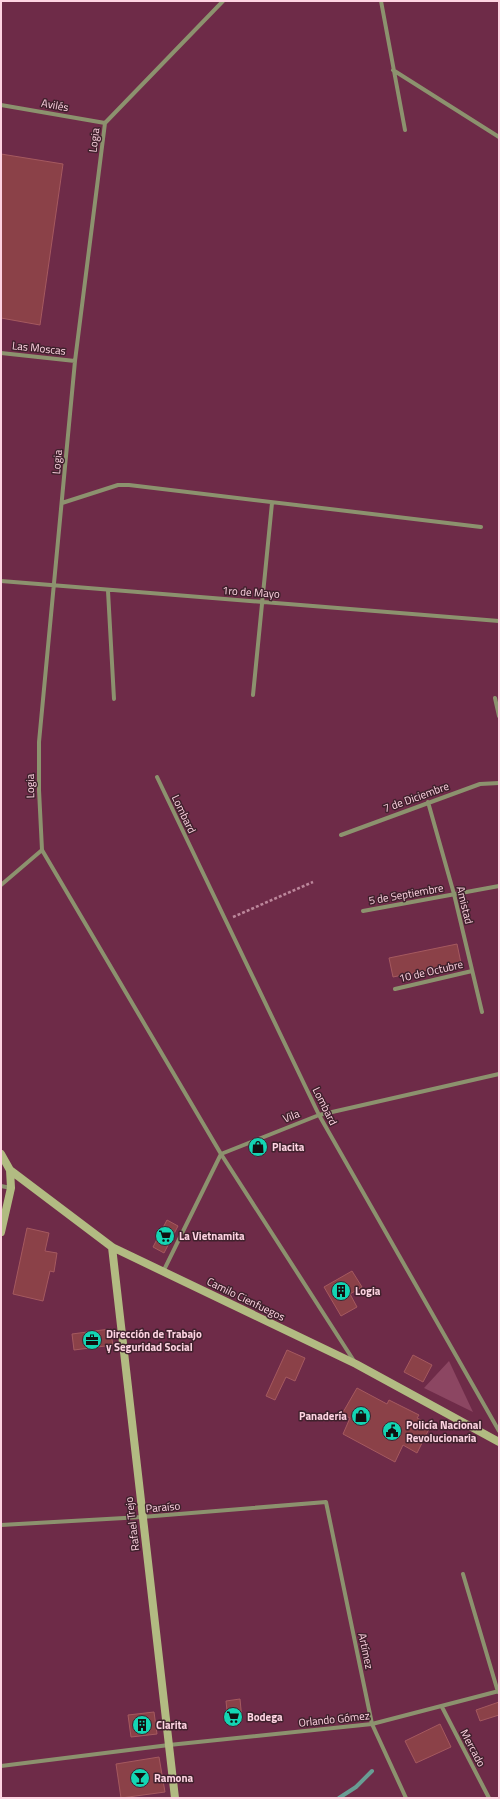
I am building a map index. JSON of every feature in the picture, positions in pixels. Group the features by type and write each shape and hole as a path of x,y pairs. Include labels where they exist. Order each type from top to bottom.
{"main road":[{"name":"Camilo Cienfuegos","path":"1,1154 10,1170 112,1248 356,1364 499,1442"},
{"path":"1,1232 11,1188 10,1170"},
{"name":"Rafael Trejo","path":"112,1248 175,1798"}],"street":[{"path":"105,122 223,1"},
{"path":"381,1 404,130"},
{"path":"393,70 499,137"},
{"name":"Avilés","path":"1,105 105,122"},
{"name":"Logia","path":"105,122 75,361 39,742 39,790 42,850 221,1154 356,1364"},
{"name":"Las Moscas","path":"1,353 75,361"},
{"path":"62,503 118,485 129,485 481,527"},
{"path":"253,695 272,503"},
{"name":"1ro de Mayo","path":"1,581 108,591 263,601 499,621"},
{"path":"108,591 114,699"},
{"path":"495,698 499,716"},
{"name":"Lombard","path":"157,777 319,1115 499,1431"},
{"name":"7 de Diciembre","path":"341,835 480,784 499,783"},
{"name":"Amistad","path":"428,802 454,894 482,1012"},
{"path":"1,885 42,850"},
{"name":"5 de Septiembre","path":"364,911 499,886"},
{"name":"10 de Octubre","path":"395,989 472,971"},
{"name":"Vila","path":"221,1154 319,1115 499,1074"},
{"path":"164,1272 221,1154"},
{"path":"1,1186 11,1188"},
{"name":"Paraíso","path":"1,1525 142,1517 326,1502"},
{"name":"Artímez","path":"326,1502 372,1724 406,1798"},
{"path":"463,1574 498,1691"},
{"name":"Orlando Gómez","path":"1,1766 169,1745 372,1724 442,1707 498,1691"},
{"name":"Mercado","path":"442,1707 489,1798"}],"path":[{"path":"225,920 313,882"}],"shaded area":[{"path":"449,1361 473,1412 424,1388"}],"building":[{"path":"1,154 63,164 40,325 1,318"},
{"path":"457,944 461,963 393,977 389,958"},
{"name":"La Vietnamita","path":"167,1220 178,1226 164,1253 153,1247"},
{"path":"27,1228 49,1233 45,1251 57,1253 54,1272 50,1271 43,1301 13,1294"},
{"name":"Logia","path":"352,1271 362,1287 350,1294 357,1307 341,1316 324,1287"},
{"name":"Dirección de Trabajo y Seguridad Social","path":"110,1329 113,1345 74,1350 72,1334"},
{"path":"287,1350 305,1358 295,1381 286,1377 275,1400 266,1396"},
{"path":"413,1355 432,1365 423,1382 404,1372"},
{"path":"357,1388 387,1404 389,1400 419,1415 417,1418 431,1425 417,1453 403,1445 395,1462 343,1434 350,1418 342,1414"},
{"path":"240,1699 242,1720 228,1721 226,1701"},
{"path":"499,1702 499,1715 480,1721 476,1710"},
{"name":"Clarita","path":"154,1712 157,1734 131,1737 128,1715"},
{"path":"440,1724 451,1747 416,1763 405,1741"},
{"name":"Ramona","path":"159,1757 165,1792 121,1798 116,1764"}],"waterway":[{"path":"339,1798 356,1787 372,1771"}],"place":[{"name":"Placita","path":"258,1147"},
{"name":"La Vietnamita","path":"165,1236"},
{"name":"Logia","path":"341,1291"},
{"name":"Dirección de Trabajo y Seguridad Social","path":"92,1340"},
{"name":"Panadería","path":"361,1416"},
{"name":"Policía Nacional Revolucionaria","path":"392,1431"},
{"name":"Bodega","path":"233,1717"},
{"name":"Clarita","path":"142,1725"},
{"name":"Ramona","path":"140,1778"}]}
